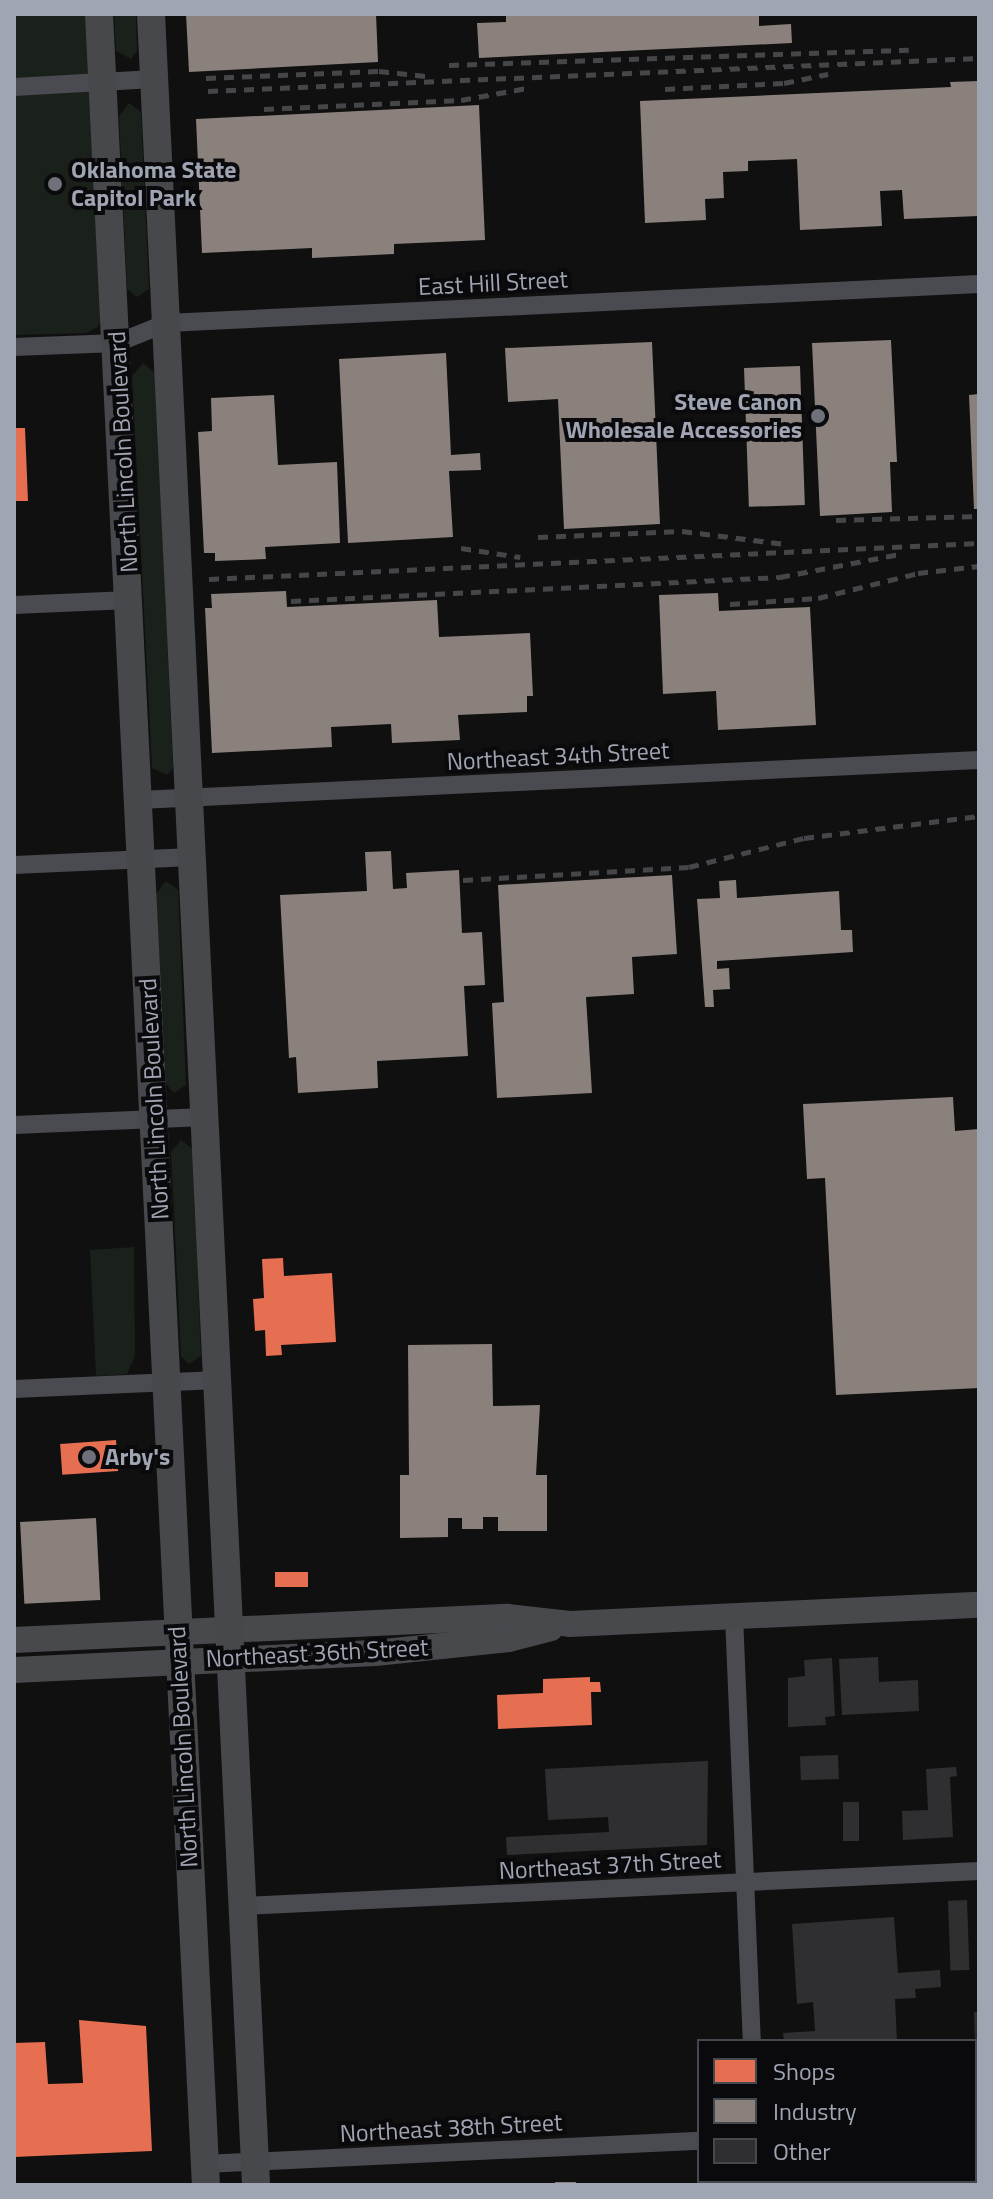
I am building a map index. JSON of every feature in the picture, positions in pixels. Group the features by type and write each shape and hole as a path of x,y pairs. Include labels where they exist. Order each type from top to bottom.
{"main road":[{"name":"North Lincoln Boulevard","path":"99,14 205,2175"},
{"name":"North Lincoln Boulevard","path":"151,14 255,2174"},
{"name":"Northeast 36th Street","path":"14,1640 507,1617 570,1624 979,1605"},
{"name":"Northeast 36th Street","path":"14,1670 407,1650 509,1639 570,1624"}],"street":[{"path":"14,87 154,79"},
{"name":"East Hill Street","path":"14,347 117,343 167,323 979,284"},
{"path":"14,605 130,600"},
{"name":"Northeast 34th Street","path":"139,800 979,760"},
{"path":"14,865 192,857"},
{"path":"14,1125 205,1117"},
{"path":"14,1389 218,1380"},
{"path":"734,1616 748,1882 752,2039"},
{"name":"Northeast 37th Street","path":"243,1906 979,1871"},
{"name":"Northeast 38th Street","path":"205,2175 255,2174 697,2141"}],"shaded area":[{"name":"Oklahoma State Capitol Park","path":"14,14 87,14 102,316 98,327 86,333 14,335"},
{"path":"114,14 136,14 137,51 131,59 116,51"},
{"path":"129,103 141,112 149,289 137,297 127,289 119,116"},
{"path":"143,363 155,373 173,768 167,775 152,768 132,376"},
{"path":"166,881 178,890 186,1085 174,1093 166,1084 156,894"},
{"path":"181,1140 193,1149 201,1356 189,1364 181,1356 171,1152"},
{"path":"134,1247 135,1356 127,1374 96,1376 90,1250"}],"building: Shops":[{"path":"14,428 25,428 28,501 14,501"},
{"path":"283,1258 284,1276 332,1273 336,1342 281,1345 282,1355 266,1356 265,1330 255,1331 253,1299 264,1298 262,1259"},
{"name":"Arby's","path":"116,1440 118,1471 62,1475 60,1444"},
{"path":"275,1572 308,1572 308,1587 275,1587"},
{"path":"590,1677 590,1682 600,1682 601,1692 591,1692 592,1725 498,1729 497,1695 543,1693 543,1679"},
{"path":"79,2020 146,2026 152,2151 14,2157 14,2043 45,2042 48,2084 83,2083"}],"building: Industry":[{"path":"186,14 376,14 378,62 189,72"},
{"path":"506,14 759,14 759,26 791,24 792,43 479,58 477,23 506,22"},
{"path":"979,81 979,216 904,219 902,190 880,191 882,226 800,230 797,159 748,161 748,171 723,172 724,198 705,199 706,220 645,223 640,101 951,87 950,82"},
{"path":"479,105 485,240 394,244 394,254 312,258 312,248 202,253 196,119"},
{"path":"891,340 897,462 890,462 892,512 820,516 812,343"},
{"path":"652,342 660,524 564,529 558,399 508,402 505,348"},
{"path":"446,353 451,455 480,453 481,470 449,471 453,537 348,543 339,359"},
{"path":"800,366 805,505 749,507 744,368"},
{"path":"979,394 979,509 974,509 969,395"},
{"path":"274,395 278,465 337,462 340,543 265,547 266,559 215,561 215,553 204,553 198,432 212,431 211,398"},
{"path":"286,591 287,607 437,600 439,637 530,633 533,696 527,696 527,712 458,715 460,740 392,743 391,724 331,727 332,747 212,753 205,608 212,608 211,594"},
{"path":"718,593 719,611 810,607 816,725 718,730 716,691 663,694 659,595"},
{"path":"391,851 393,889 407,888 406,873 459,870 462,933 482,932 485,985 464,986 468,1056 377,1061 378,1088 298,1093 296,1057 289,1058 280,895 367,891 365,852"},
{"path":"672,875 677,954 632,957 634,994 586,997 592,1093 497,1098 492,1003 504,1002 498,885"},
{"path":"736,880 737,898 839,891 841,930 852,930 853,952 717,961 717,969 729,968 730,989 713,990 714,1007 705,1007 697,899 720,898 719,881"},
{"path":"953,1097 955,1131 979,1129 979,1388 836,1395 825,1178 807,1179 803,1104"},
{"path":"492,1344 493,1406 540,1405 536,1475 547,1475 547,1531 498,1531 498,1517 483,1517 483,1529 462,1529 462,1518 448,1518 448,1537 400,1538 400,1475 409,1475 408,1345"},
{"path":"96,1518 100,1600 24,1604 20,1522"},
{"path":"555,2182 576,2182 576,2185 555,2185"}],"building: Other":[{"path":"878,1657 879,1682 918,1680 919,1711 842,1715 839,1659"},
{"path":"832,1658 835,1716 825,1717 826,1725 788,1727 788,1678 805,1676 804,1660"},
{"path":"838,1755 839,1779 801,1780 800,1756"},
{"path":"708,1761 707,1845 507,1855 506,1837 609,1832 608,1817 548,1820 545,1769"},
{"path":"956,1767 957,1776 950,1777 953,1837 903,1840 902,1811 928,1810 926,1769"},
{"path":"843,1802 859,1802 859,1841 843,1841"},
{"path":"967,1900 969,1970 950,1971 948,1901"},
{"path":"894,1917 898,1973 940,1970 941,1987 915,1989 916,1998 895,1999 897,2039 784,2039 783,2033 815,2031 813,2002 797,2004 792,1924"},
{"path":"974,2012 979,2012 979,2072 977,2039"},
{"path":"906,2183 971,2183 971,2185"}],"railway":[{"path":"449,65 909,50"},
{"path":"208,91 979,58"},
{"path":"206,78 379,71 426,76"},
{"path":"665,89 784,83 828,74"},
{"path":"264,109 461,100 527,88"},
{"path":"836,520 979,516"},
{"path":"538,537 682,531 785,544"},
{"path":"209,579 979,543"},
{"path":"461,548 520,557"},
{"path":"291,601 780,577 900,554"},
{"path":"730,604 818,598 918,573 979,566"},
{"path":"463,880 689,867 804,838 979,816"}],"place":[{"name":"Oklahoma State Capitol Park","path":"55,184"},
{"name":"Steve Canon Wholesale Accessories","path":"818,416"},
{"name":"Arby's","path":"89,1457"}]}
